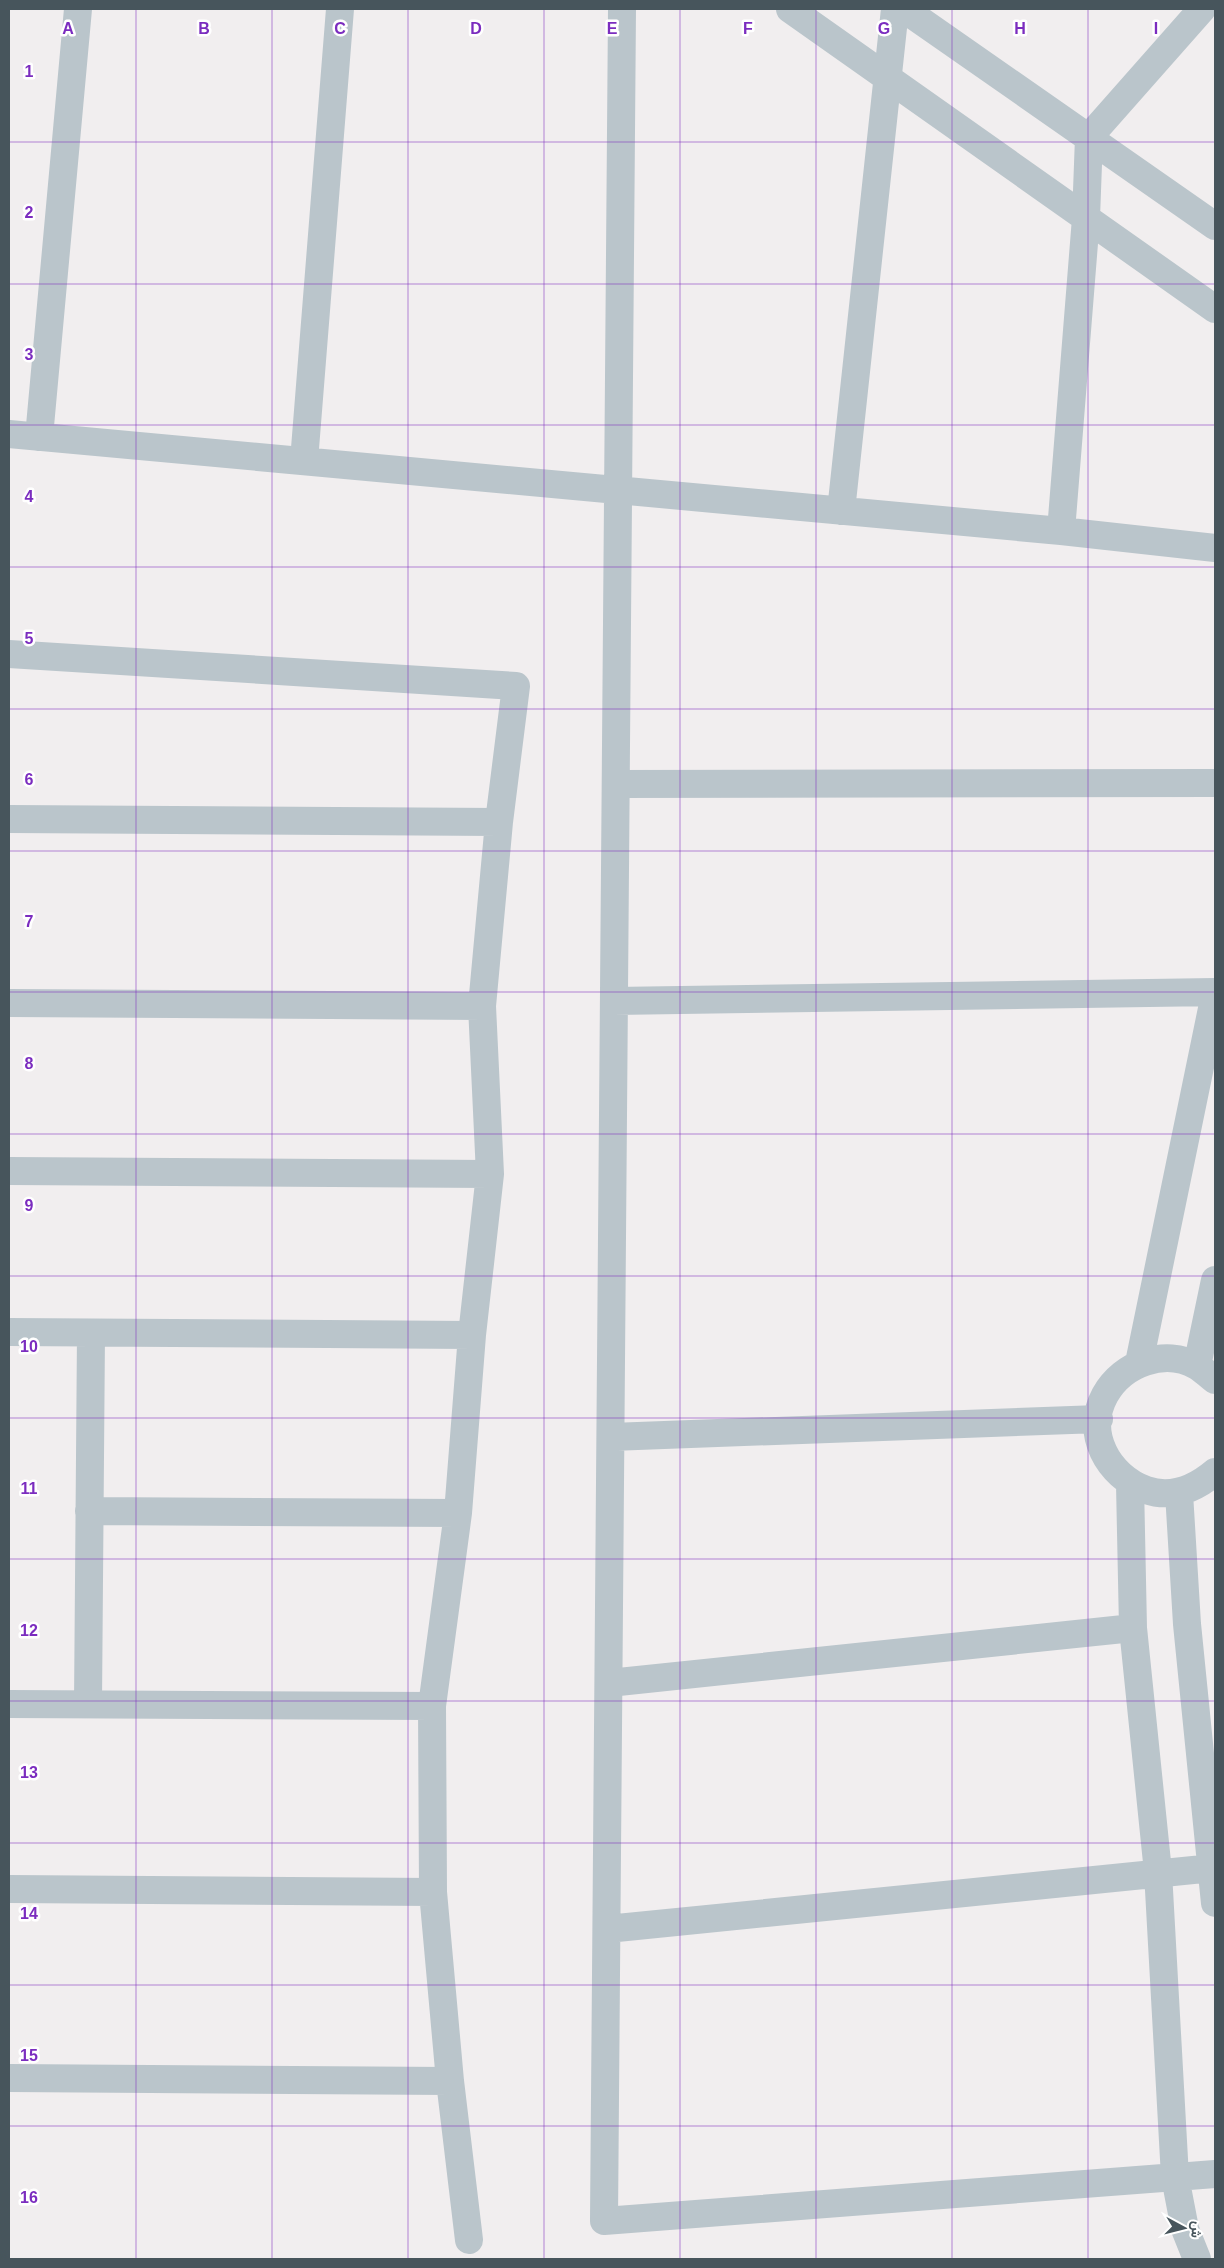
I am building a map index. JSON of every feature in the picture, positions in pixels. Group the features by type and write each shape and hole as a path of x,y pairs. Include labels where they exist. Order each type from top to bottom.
{"street":[{"path":"39,437 78,9"},
{"path":"304,461 340,9"},
{"path":"622,9 604,2221 1215,2174"},
{"path":"790,9 888,76 1215,309"},
{"path":"841,511 895,9"},
{"path":"904,9 1215,226"},
{"path":"1061,531 1086,218 1089,137 1202,9"},
{"path":"9,434 1061,531 1215,548"},
{"path":"9,654 516,686 499,822 482,1006 490,1174 472,1335 458,1513 432,1706 432,1892 450,2081 468,2240"},
{"path":"616,784 1215,783"},
{"path":"9,819 499,822"},
{"path":"614,1000 1215,993 1140,1363"},
{"path":"9,1003 482,1006"},
{"path":"9,1171 490,1174"},
{"path":"1215,1280 1206,1373 1178,1359 1159,1358 1140,1363 1120,1376 1105,1395 1099,1418 1099,1438 1105,1456 1116,1472 1130,1484 1154,1493 1179,1493 1200,1484 1215,1472"},
{"path":"9,1332 472,1335"},
{"path":"88,1704 91,1333"},
{"path":"611,1437 1099,1418"},
{"path":"1130,1484 1134,1628 1158,1872 1175,2177 1186,2229 1197,2259"},
{"path":"1179,1493 1187,1624 1213,1868 1215,1903"},
{"path":"90,1511 458,1513"},
{"path":"609,1683 1134,1628"},
{"path":"9,1704 432,1706"},
{"path":"607,1929 1158,1872 1213,1868"},
{"path":"9,1889 432,1892"},
{"path":"9,2078 450,2081"}]}
